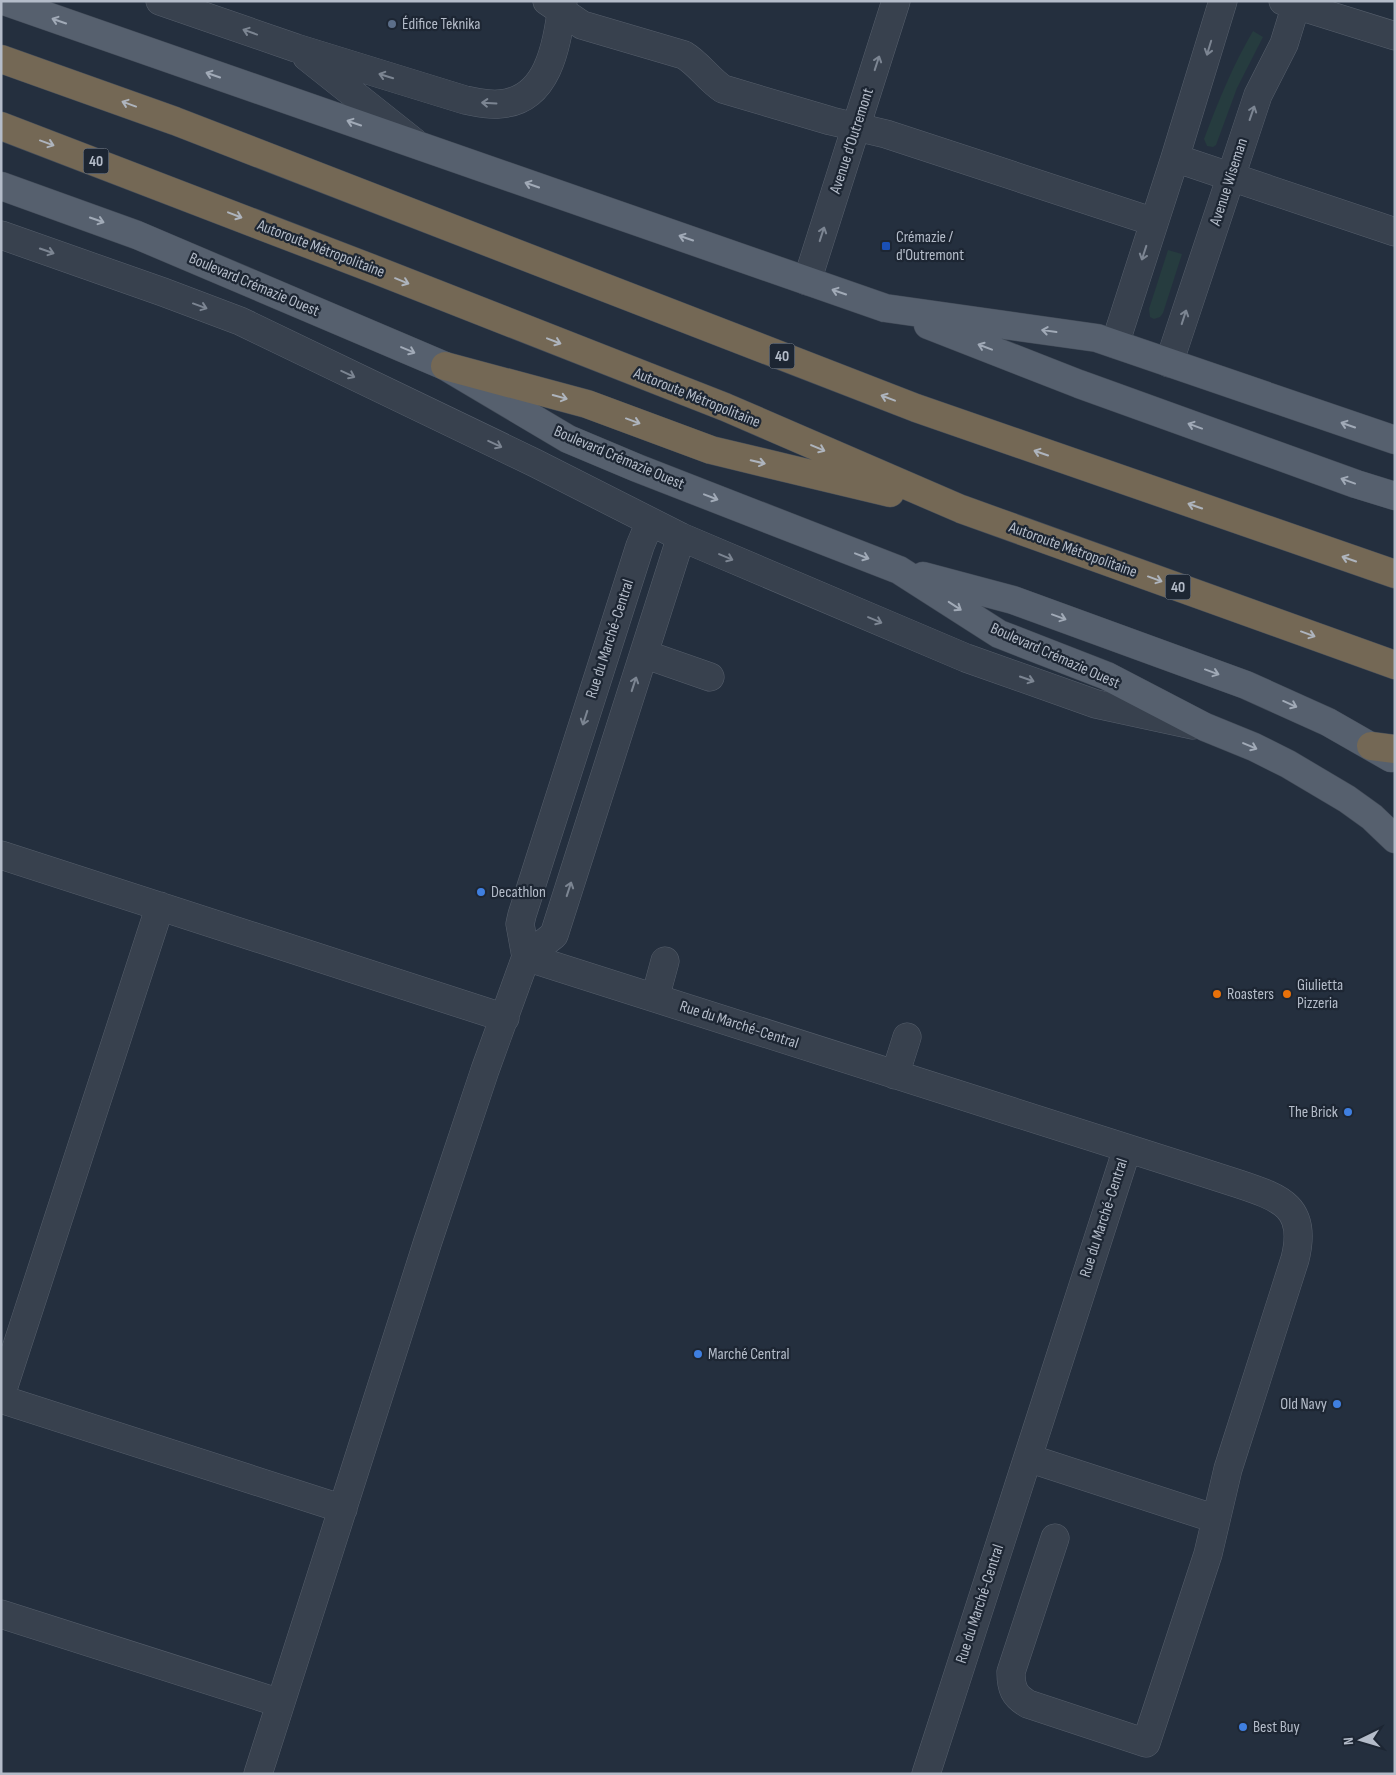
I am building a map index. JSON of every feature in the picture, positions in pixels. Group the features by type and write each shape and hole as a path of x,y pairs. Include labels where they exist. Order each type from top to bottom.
{"highway":[{"name":"40","path":"1,59 194,128 916,408 1395,574"},
{"name":"Autoroute Métropolitaine","path":"1,126 49,143 725,407 960,510 1395,665"},
{"path":"445,366 587,404 711,450 960,510"}],"main road":[{"path":"4,1 885,308 1079,384 1347,481 1395,496"},
{"name":"Boulevard Crémazie Ouest","path":"1,186 137,235 445,366 568,439 637,468 899,570 999,634 1106,676 1205,727 1254,747 1317,781 1372,817 1395,838"},
{"path":"885,308 1097,338 1395,440"},
{"path":"899,570 1014,600 1236,681 1383,748 1395,761"}],"street":[{"path":"160,1 201,8 296,48 483,104 501,104 513,101 534,89 548,70 554,52 557,4"},
{"name":"Avenue d'Outremont","path":"807,281 896,1"},
{"path":"1115,344 1223,1"},
{"path":"1290,3 1395,36"},
{"name":"Avenue Wiseman","path":"1169,363 1258,95 1284,44 1290,3"},
{"path":"557,4 582,26 684,55 711,80 724,89 831,121 886,134 1154,222"},
{"path":"296,48 416,144"},
{"path":"1175,158 1395,232"},
{"name":"Boulevard Crémazie Ouest","path":"1,235 240,321 536,463 681,537 966,658 1096,704 1205,727"},
{"name":"Rue du Marché-Central","path":"650,522 638,553 522,915 520,924 526,958 1127,1149 926,1774"},
{"path":"258,1774 427,1244 485,1070 526,958 554,935 681,537"},
{"path":"644,654 710,677"},
{"path":"1,855 505,1018"},
{"path":"1,1395 160,906"},
{"path":"655,998 666,961"},
{"path":"895,1075 908,1037"},
{"path":"1055,1538 1011,1672 1013,1692 1015,1696 1028,1704 1146,1743 1208,1554 1228,1469 1299,1243 1298,1225 1289,1209 1274,1196 1127,1149"},
{"path":"1,1399 343,1509"},
{"path":"1028,1458 1216,1519"},
{"path":"1,1614 280,1703"}],"green space":[{"path":"1253,31 1263,37 1237,88 1216,145 1213,147 1207,146 1204,139 1215,111 1232,70"},
{"path":"1168,250 1182,254 1163,313 1160,317 1154,319 1150,317 1149,309"}],"place":[{"name":"Édifice Teknika","path":"392,24"},
{"name":"Crémazie / d'Outremont","path":"886,246"},
{"name":"Decathlon","path":"481,892"},
{"name":"Roasters","path":"1217,994"},
{"name":"Giulietta Pizzeria","path":"1287,994"},
{"name":"The Brick","path":"1348,1112"},
{"name":"Marché Central","path":"698,1354"},
{"name":"Old Navy","path":"1337,1404"},
{"name":"Best Buy","path":"1243,1727"}]}
